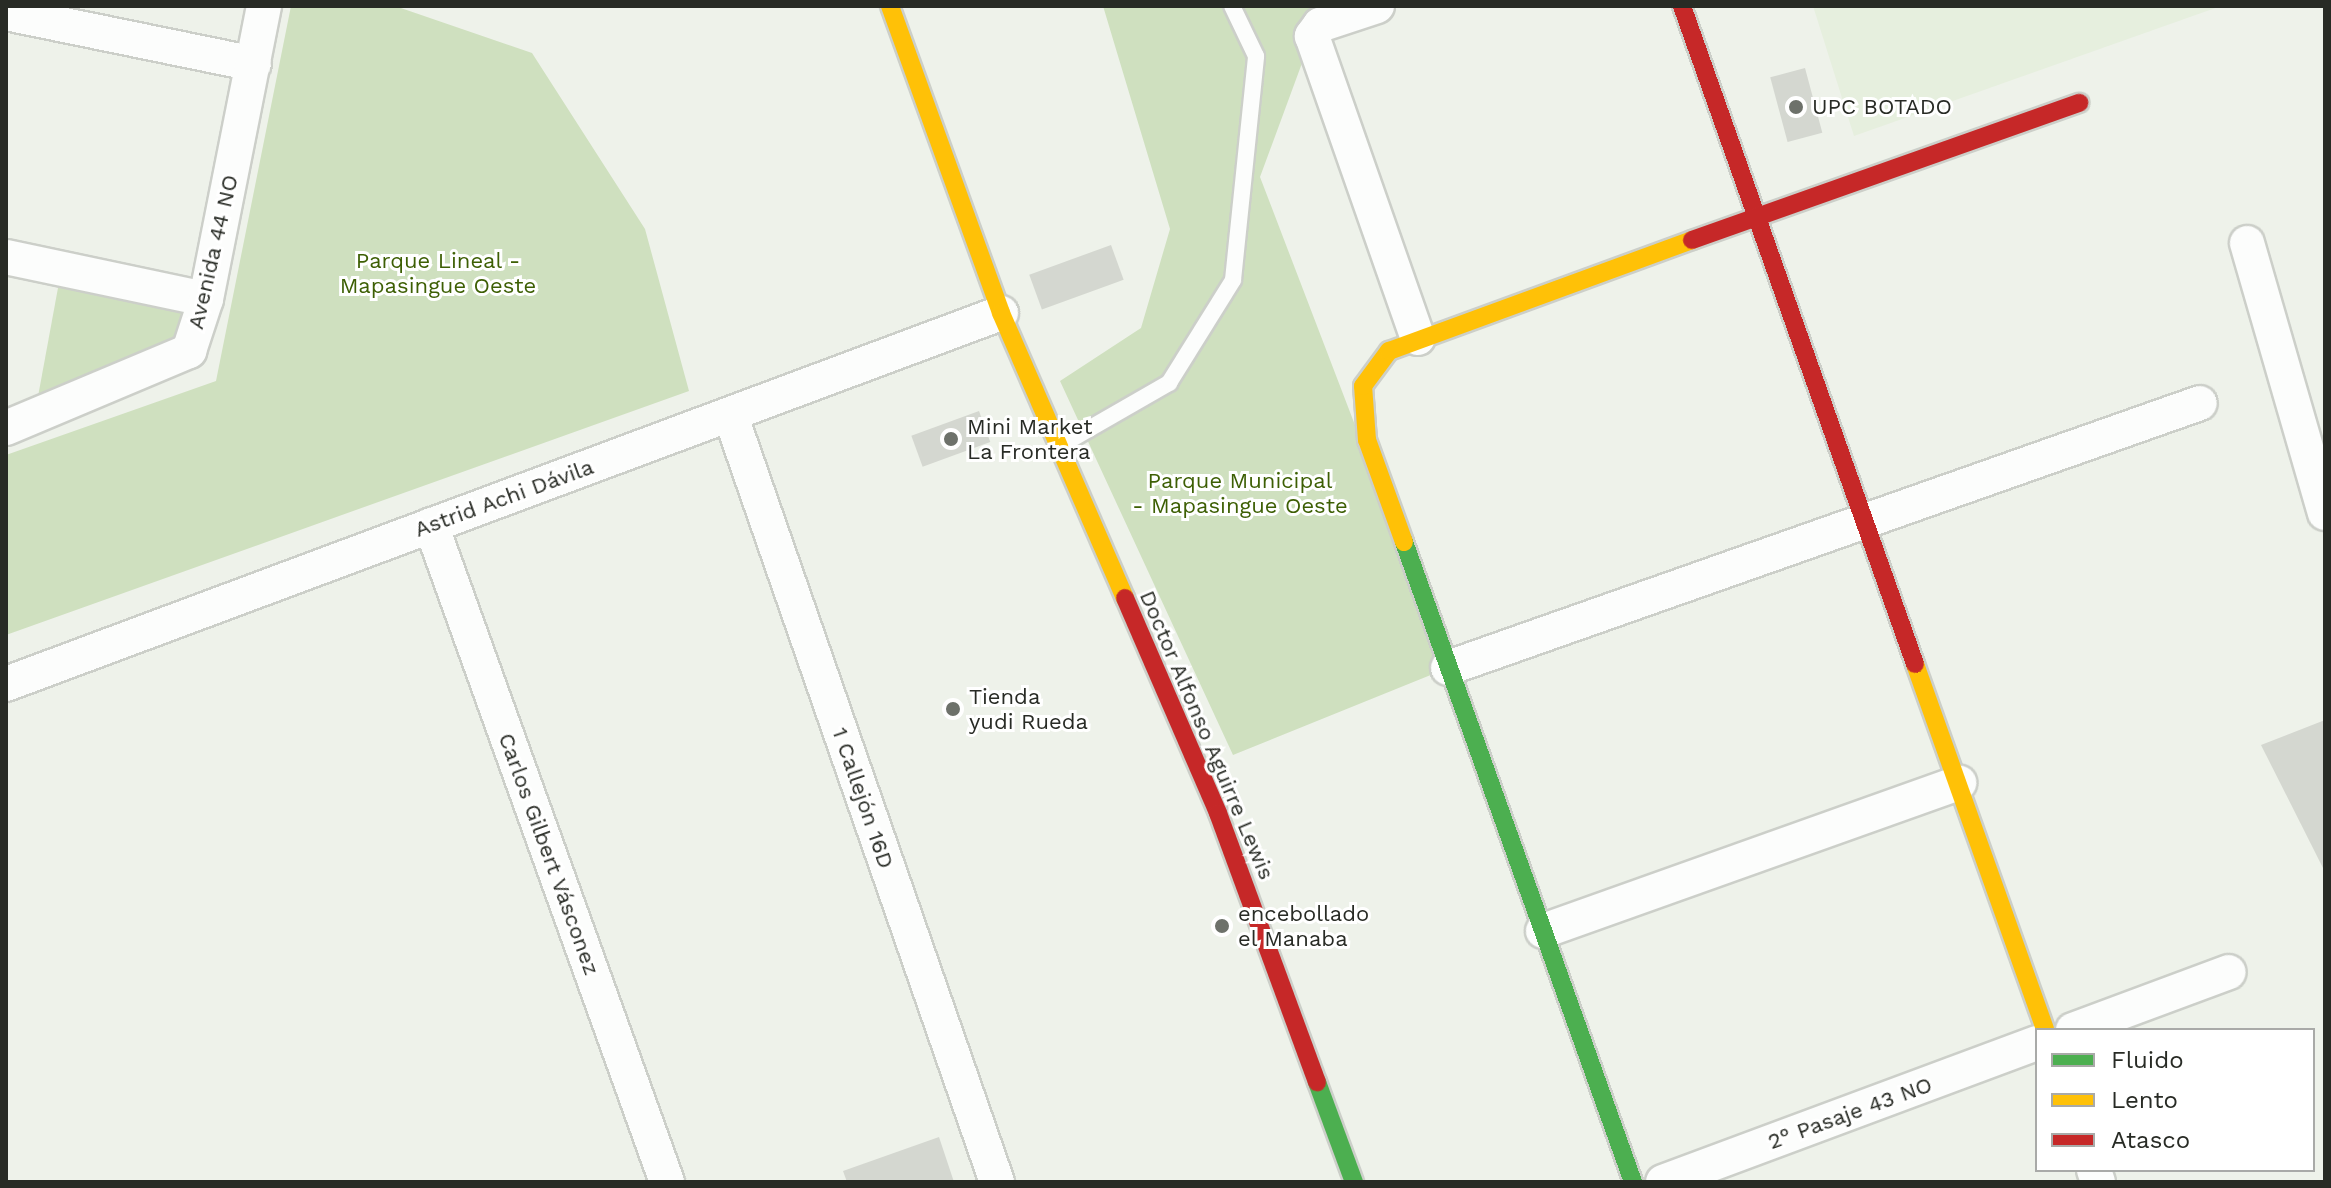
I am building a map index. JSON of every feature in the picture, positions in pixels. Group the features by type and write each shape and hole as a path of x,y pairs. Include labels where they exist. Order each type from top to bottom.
{"street":[{"name":"Avenida 44 NO","path":"6,428 189,351 206,299 264,6"},
{"name":"Doctor Alfonso Aguirre Lewis","path":"890,6 1001,313 1218,813 1354,1182"},
{"path":"1377,6 1320,25 1312,36 1418,338"},
{"path":"1682,6 1762,216 2044,1028"},
{"path":"6,13 254,64"},
{"path":"1633,1182 1448,668 1359,409 1376,363 1418,338 2079,103"},
{"path":"2247,243 2325,513"},
{"path":"6,257 206,299"},
{"name":"Astrid Achi Dávila","path":"6,684 1001,313"},
{"path":"1448,668 2200,403"},
{"name":"1 Callejón 16D","path":"730,414 997,1182"},
{"name":"Carlos Gilbert Vásconez","path":"431,525 667,1182"},
{"path":"1543,931 1959,783"},
{"path":"2078,1028 2229,972"},
{"name":"2° Pasaje 43 NO","path":"1663,1182 2035,1044"}],"lane":[{"path":"1059,446 1169,383 1233,280 1256,56 1232,6"}],"shaded area":[{"path":"1813,6 2221,6 1854,136"}],"green space":[{"name":"Parque Lineal - Mapasingue Oeste","path":"291,6 395,6 532,53 645,229 689,391 6,635 6,455 216,381"},
{"name":"Parque Municipal - Mapasingue Oeste","path":"1103,6 1395,6 1312,36 1260,177 1448,668 1233,755 1060,381 1141,328 1170,229"},
{"path":"60,277 187,306 182,341 37,402"}],"building":[{"name":"UPC BOTADO","path":"1805,68 1822,133 1788,142 1770,77"},
{"path":"1111,245 1124,280 1042,310 1029,275"},
{"name":"Mini Market La Frontera","path":"979,411 990,442 923,467 911,436"},
{"path":"2325,720 2325,872 2261,745"},
{"path":"939,1137 954,1182 847,1182 843,1171"}],"traffic: fast":[{"path":"1404,542 1633,1182"},
{"path":"1317,1082 1354,1182"}],"traffic: slow":[{"path":"890,6 1001,313 1125,598"},
{"path":"1404,542 1367,440 1363,386 1389,351 1692,240"},
{"path":"1915,664 2044,1028"}],"traffic: jam":[{"path":"1682,6 1915,664"},
{"path":"1692,240 2079,103"},
{"path":"1125,598 1218,813 1317,1082"}],"place":[{"name":"UPC BOTADO","path":"1796,107"},
{"name":"Mini Market La Frontera","path":"951,439"},
{"name":"Tienda yudi Rueda","path":"953,709"},
{"name":"encebollado el Manaba","path":"1222,926"}]}
